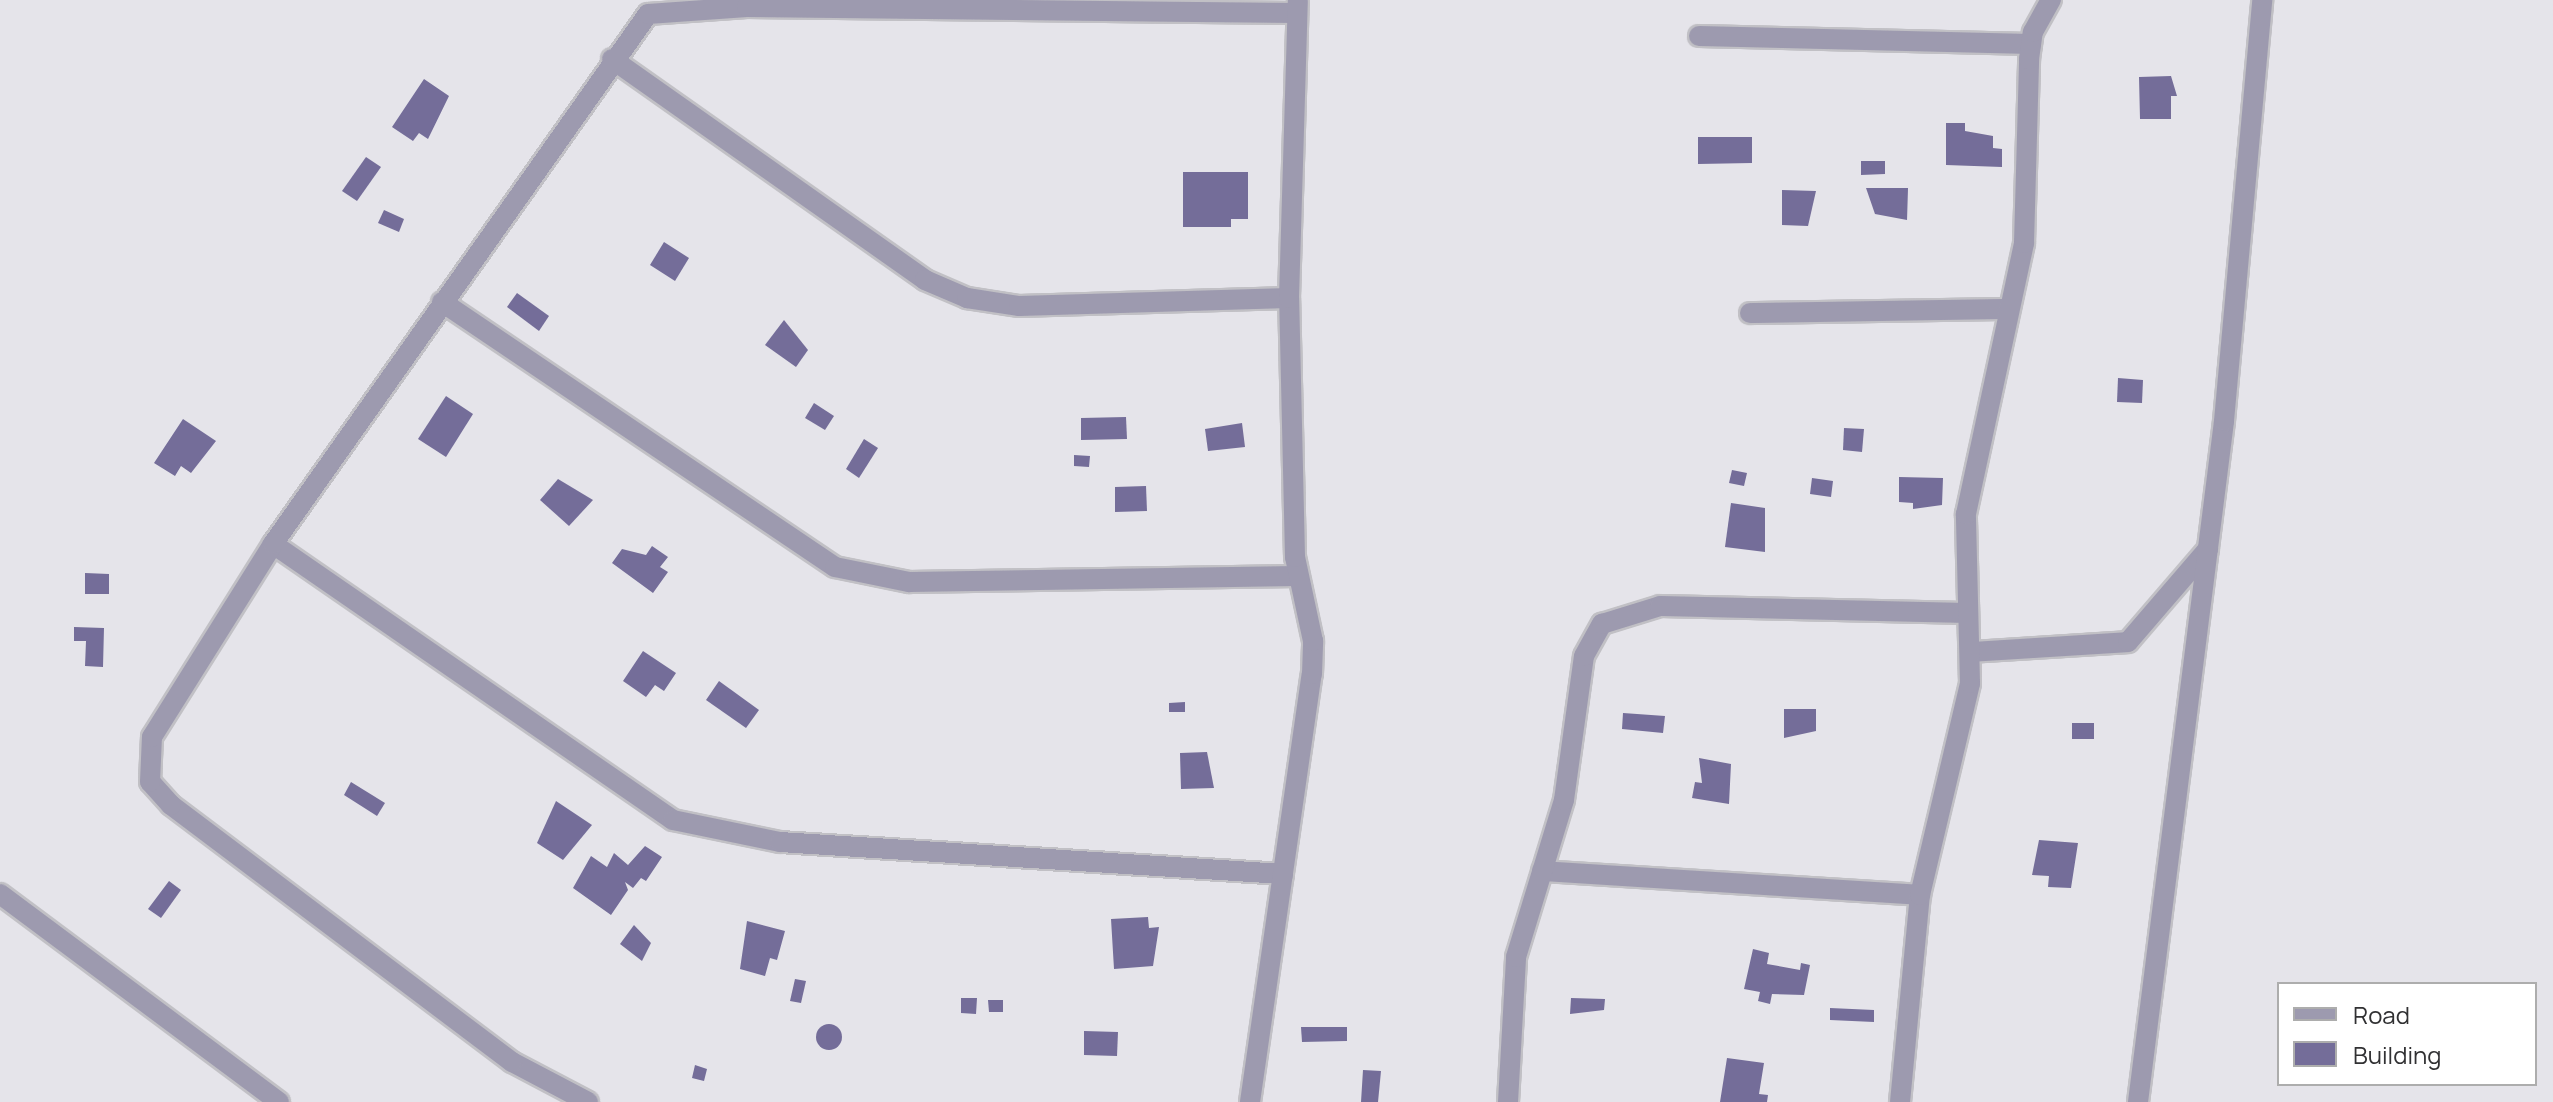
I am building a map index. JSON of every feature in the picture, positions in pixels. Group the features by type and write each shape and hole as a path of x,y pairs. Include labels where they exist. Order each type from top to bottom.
{"street":[{"path":"1900,1102 1920,895 1964,730 1971,652 1966,514 2024,243 2031,44 2051,0"},
{"path":"2138,1102 2208,549 2262,0"},
{"path":"588,1102 512,1062 171,805 150,782 152,737 273,544 612,59 648,14 666,8 1297,6 1289,298 1297,576 1313,641 1312,674 1250,1102"},
{"path":"1699,36 2031,44"},
{"path":"612,59 925,280 967,298 1019,306 1289,298"},
{"path":"442,302 835,567 909,582 1297,576"},
{"path":"1750,313 2009,309"},
{"path":"273,544 673,820 780,842 1283,874"},
{"path":"1971,652 2128,642 2208,549"},
{"path":"1508,1102 1516,957 1564,800 1584,656 1602,624 1660,606 1968,613"},
{"path":"1542,871 1920,895"},
{"path":"2,901 279,1102"}],"building":[{"path":"2171,76 2177,96 2171,96 2171,119 2140,119 2139,77"},
{"path":"424,79 449,96 428,139 419,133 413,141 392,127"},
{"path":"1946,123 1965,123 1965,131 1993,136 1993,148 2002,149 2002,167 1946,165"},
{"path":"1698,137 1752,137 1752,163 1698,164"},
{"path":"366,157 381,167 357,201 342,191"},
{"path":"1861,161 1885,161 1885,174 1861,175"},
{"path":"1183,172 1248,172 1248,219 1231,219 1231,227 1183,227"},
{"path":"1866,188 1908,188 1907,220 1875,214"},
{"path":"1782,190 1816,191 1808,226 1782,225"},
{"path":"384,210 404,219 399,232 378,223"},
{"path":"664,242 689,258 675,281 650,265"},
{"path":"517,293 549,316 539,331 507,307"},
{"path":"784,320 808,350 796,367 765,345"},
{"path":"2118,378 2143,380 2142,403 2117,402"},
{"path":"446,396 473,414 446,457 418,439"},
{"path":"814,403 834,416 825,430 805,418"},
{"path":"1126,417 1127,439 1081,440 1081,418"},
{"path":"183,419 216,441 191,473 181,466 175,476 154,463"},
{"path":"1242,423 1245,447 1208,451 1205,429"},
{"path":"1844,428 1864,429 1862,452 1843,450"},
{"path":"864,439 878,448 859,478 846,469"},
{"path":"1074,455 1090,456 1089,467 1074,466"},
{"path":"1732,470 1747,473 1744,486 1729,483"},
{"path":"1899,477 1943,478 1942,505 1913,509 1913,503 1899,502"},
{"path":"1812,478 1833,481 1831,497 1810,494"},
{"path":"558,479 593,500 569,526 540,500"},
{"path":"1146,486 1147,511 1115,512 1115,487"},
{"path":"1731,503 1765,508 1765,552 1725,547"},
{"path":"652,546 668,557 660,567 668,572 653,593 612,563 622,549 646,555"},
{"path":"85,573 109,574 109,594 85,594"},
{"path":"74,627 104,628 103,667 85,666 86,641 74,641"},
{"path":"643,651 676,673 664,691 655,685 646,697 623,681"},
{"path":"719,681 759,710 746,728 706,700"},
{"path":"1185,702 1185,712 1169,712 1169,703"},
{"path":"1784,709 1816,709 1816,731 1784,738"},
{"path":"1623,713 1665,716 1663,733 1622,729"},
{"path":"2072,723 2094,723 2094,739 2072,739"},
{"path":"1207,752 1214,788 1181,789 1180,753"},
{"path":"1699,758 1731,764 1729,804 1692,798 1695,782 1702,783"},
{"path":"351,782 385,803 377,816 344,795"},
{"path":"556,801 592,825 563,860 537,843"},
{"path":"2039,840 2078,843 2071,888 2048,887 2049,876 2032,875"},
{"path":"645,846 662,857 646,881 641,878 633,888 625,882 628,890 611,915 573,888 591,856 607,867 614,853 628,865"},
{"path":"169,881 181,890 161,918 148,909"},
{"path":"1148,917 1149,928 1159,927 1153,966 1114,969 1111,919"},
{"path":"747,921 785,931 777,960 770,958 765,976 740,969"},
{"path":"634,925 651,943 642,961 620,944"},
{"path":"1753,949 1769,953 1767,964 1800,970 1801,963 1810,965 1804,995 1772,994 1770,1004 1758,1001 1760,992 1744,989"},
{"path":"795,979 806,981 801,1003 790,1001"},
{"path":"961,998 977,998 976,1014 961,1013"},
{"path":"1571,998 1605,999 1604,1010 1570,1014"},
{"path":"988,1000 1003,1000 1003,1012 989,1012"},
{"path":"1830,1008 1874,1010 1874,1022 1830,1020"},
{"path":"829,1024 838,1028 842,1037 838,1046 829,1050 820,1046 816,1037 820,1028"},
{"path":"1301,1027 1347,1027 1347,1041 1302,1042"},
{"path":"1084,1031 1118,1032 1117,1056 1084,1055"},
{"path":"1727,1058 1764,1063 1759,1094 1768,1095 1767,1102 1720,1102"},
{"path":"695,1065 707,1069 704,1081 692,1078"},
{"path":"1363,1070 1381,1071 1378,1102 1361,1102"}]}
